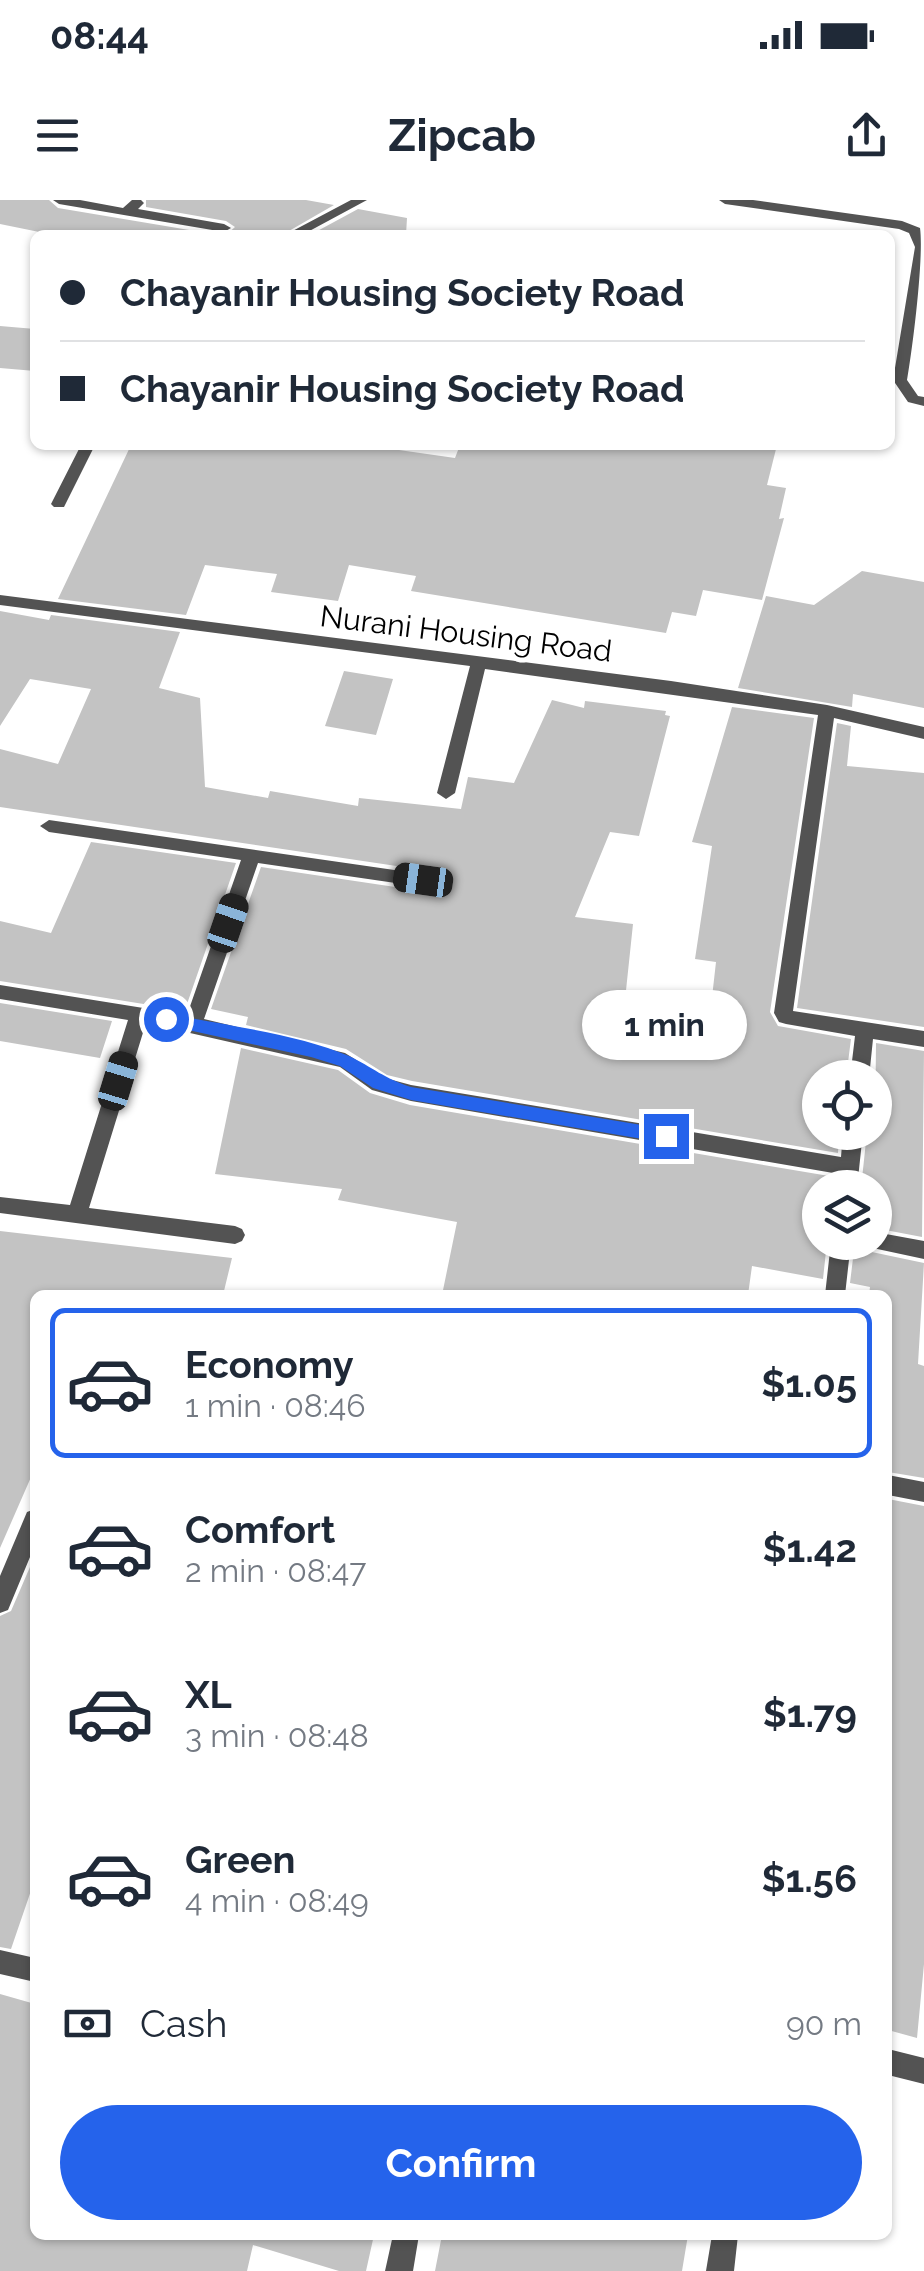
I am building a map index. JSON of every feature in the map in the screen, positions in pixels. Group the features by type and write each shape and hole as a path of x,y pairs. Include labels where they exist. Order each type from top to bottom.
{"street":[{"path":"59,200 135,205 224,228"},
{"path":"302,230 360,200"},
{"path":"725,200 902,225 915,232 922,247 900,380 905,392 924,402"},
{"path":"59,504 86,450"},
{"name":"Nurani Housing Road","path":"0,600 671,687 828,712 924,733"},
{"path":"446,794 478,665"},
{"path":"828,712 783,1013 786,1017 924,1040"},
{"path":"49,826 423,880"},
{"path":"193,1024 252,856"},
{"path":"0,992 193,1024 344,1061 379,1084 411,1093 812,1170"},
{"path":"77,1215 138,1014"},
{"path":"861,1060 864,1030"},
{"path":"0,1205 235,1235"},
{"path":"892,1244 924,1250"},
{"path":"835,1290 838,1260"},
{"path":"892,1486 924,1492"},
{"path":"0,1602 30,1531"},
{"path":"0,1962 30,1969"},
{"path":"892,2063 924,2071"},
{"path":"399,2271 405,2240"},
{"path":"720,2271 724,2240"}],"building":[{"path":"0,200 49,200 58,208 189,230 30,230 0,224"},
{"path":"146,200 306,200 334,205 291,230 232,230 235,227 226,221 146,207"},
{"path":"358,209 407,218 406,230 319,230"},
{"path":"0,326 30,329 30,371 0,368"},
{"path":"129,450 399,450 455,458 458,450 776,450 767,485 786,488 779,519 784,518 762,600 703,590 696,616 672,612 666,633 411,591 416,576 349,565 338,601 271,592 277,574 205,565 186,615 58,599"},
{"path":"862,571 924,582 924,708 853,694 852,707 738,688 766,596 814,605"},
{"path":"0,611 49,620 51,615 180,632 159,688 200,698 205,787 268,798 270,791 358,806 359,798 461,809 468,777 514,783 552,700 584,708 585,701 666,711 665,715 670,716 639,836 610,832 575,917 633,924 623,1019 686,1028 688,1020 709,1024 716,962 695,959 712,846 692,842 732,707 814,718 770,1012 778,1026 851,1039 848,1060 802,1060 802,1147 412,1081 387,1075 346,1049 246,1025 248,1017 211,1009 261,867 422,891 432,887 435,878 430,871 0,807 0,749 58,764 91,689 30,679 0,726"},
{"path":"344,671 393,679 376,735 325,726"},
{"path":"837,723 851,726 847,766 924,773 924,1027 797,1008"},
{"path":"91,842 236,863 187,1004 181,1010 0,981 0,921 51,933"},
{"path":"0,1003 112,1021 100,1058 0,1041"},
{"path":"876,1043 924,1051 922,1237 892,1231 892,1170 863,1170 865,1150 892,1150 892,1060 876,1060"},
{"path":"241,1048 338,1070 370,1093 410,1105 802,1171 802,1260 825,1260 823,1279 752,1266 749,1290 443,1290 457,1222 338,1200 342,1189 215,1174"},
{"path":"0,1231 232,1258 224,1290 30,1290 30,1479 0,1548"},
{"path":"892,1256 924,1263 918,1364 924,1366 924,1478 892,1473 892,1290 870,1290 850,1283 853,1260 892,1260"},
{"path":"892,1500 924,1506 924,1964 917,2038 892,2031"},
{"path":"30,1567 30,1894 11,1949 0,1947 0,1616 11,1611"},
{"path":"0,1994 30,2003 30,2240 373,2240 366,2271 339,2271 253,2245 247,2271 0,2271"},
{"path":"441,2240 687,2240 682,2271 435,2271"}],"route":[{"path":"166,1019 311,1051 344,1061 379,1084 411,1093 666,1136"}]}
